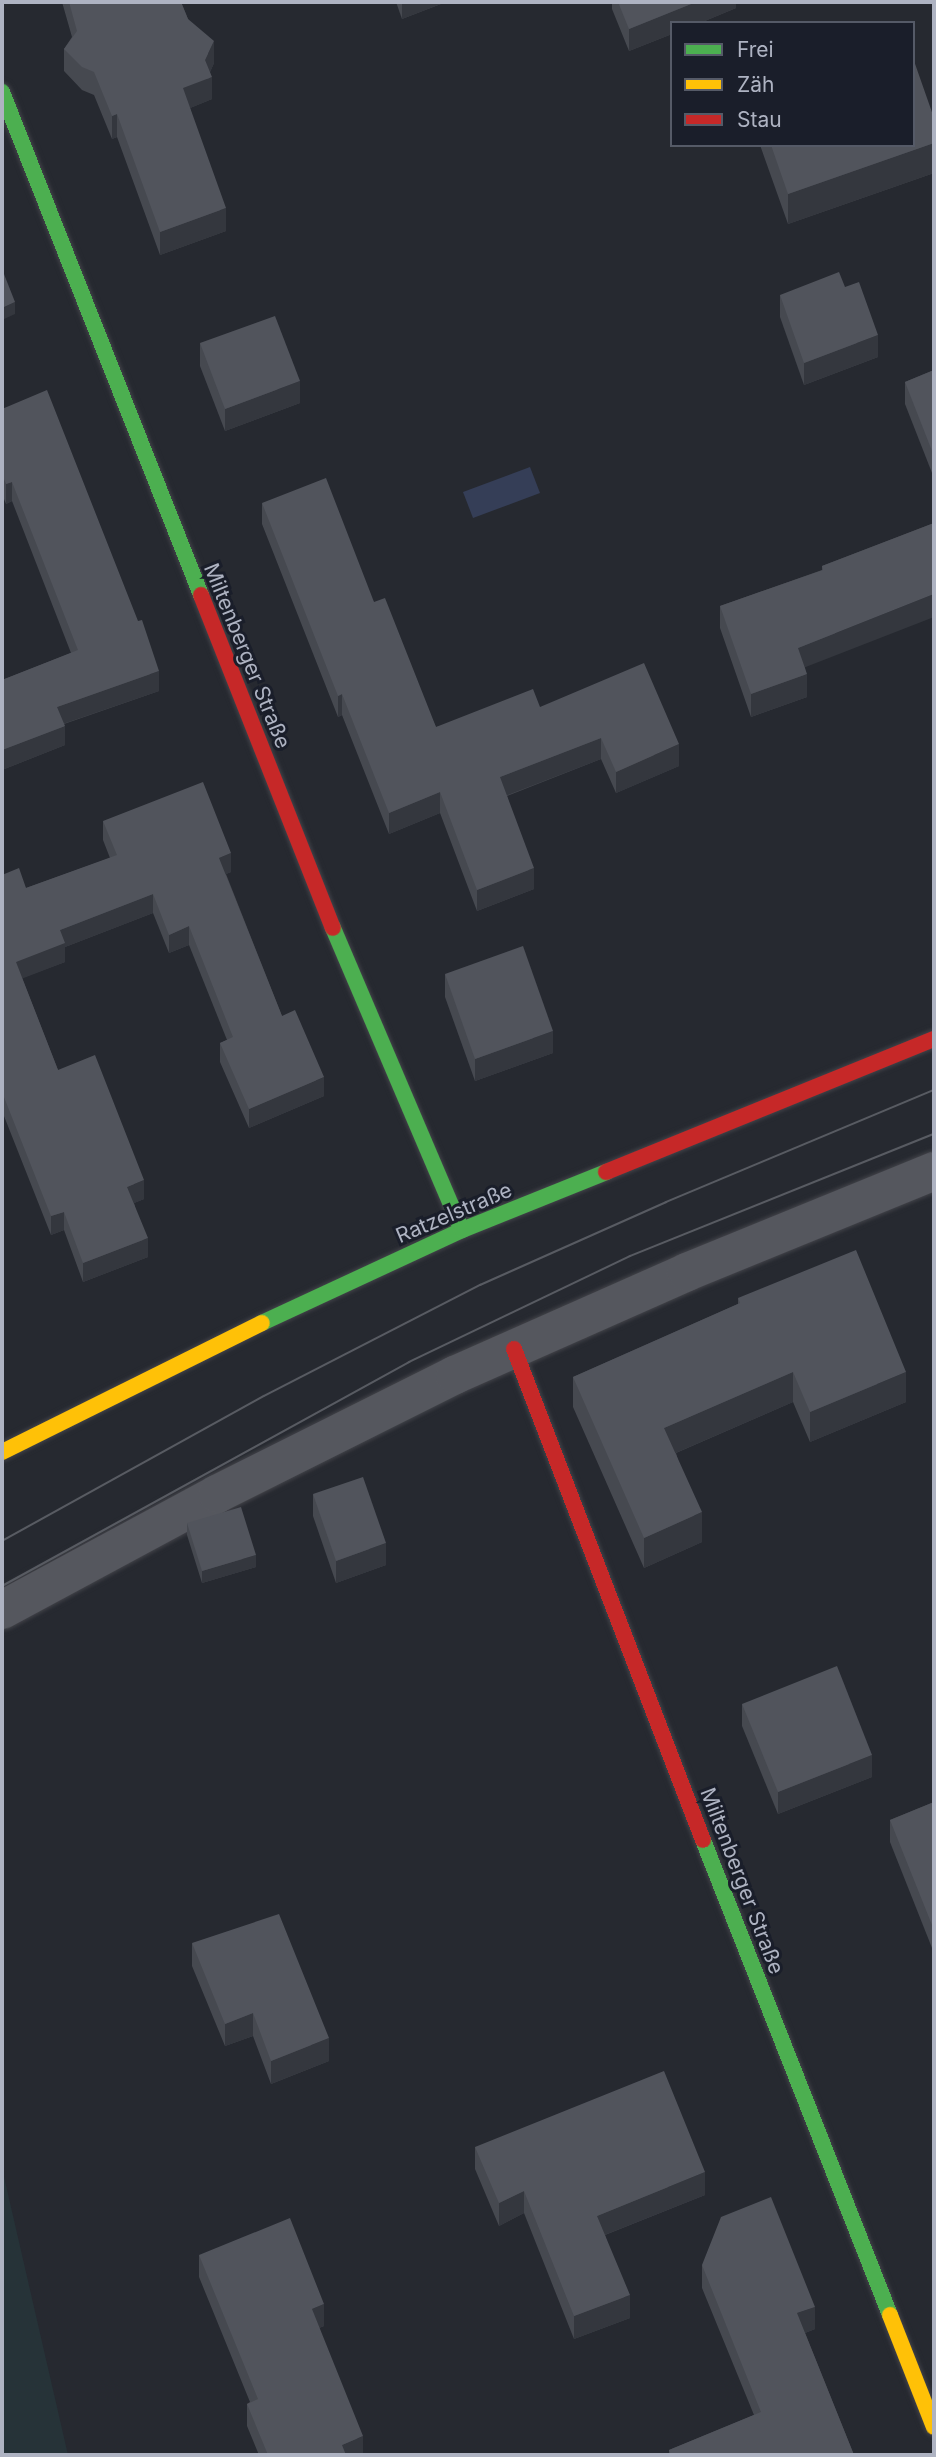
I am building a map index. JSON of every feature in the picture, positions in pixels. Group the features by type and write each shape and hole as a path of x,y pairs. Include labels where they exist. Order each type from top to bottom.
{"street":[{"name":"Miltenberger Straße","path":"2,93 318,892 463,1230"},
{"name":"Ratzelstraße","path":"2,1452 199,1352 463,1230 934,1039"},
{"path":"2,1610 390,1406 687,1272 934,1171"},
{"name":"Miltenberger Straße","path":"514,1349 591,1556 934,2427"}],"shaded area":[{"path":"2,2168 68,2455 2,2455"}],"water":[{"path":"530,467 540,493 473,518 463,492"}],"building":[{"path":"69,2 181,2 188,19 214,41 205,60 212,77 183,88 226,208 160,232 117,114 112,116 94,72 82,67 64,49 77,31"},
{"path":"618,2 696,2 629,29"},
{"path":"915,64 934,118 934,143 788,194 772,147 915,147"},
{"path":"2,269 15,302 2,308"},
{"path":"839,272 845,287 859,282 878,335 804,363 780,295"},
{"path":"275,316 300,381 225,409 200,343"},
{"path":"934,370 934,456 905,382"},
{"path":"47,390 138,621 142,620 159,671 57,707 65,726 2,750 2,680 78,650 12,482 6,484 2,474 2,409"},
{"path":"326,478 374,602 385,598 436,727 533,689 540,707 644,663 679,744 616,772 601,738 500,777 534,868 477,890 440,792 389,813 342,694 338,696 262,503"},
{"path":"934,523 934,594 798,648 807,674 751,694 720,606 823,570 822,566"},
{"path":"203,782 231,853 219,858 282,1016 295,1010 324,1077 249,1109 220,1043 233,1037 189,926 169,935 153,894 60,930 65,943 16,962 58,1070 95,1055 144,1180 127,1187 148,1238 83,1263 64,1212 51,1216 2,1092 2,875 19,868 26,888 117,855 103,821"},
{"path":"523,946 553,1031 475,1059 445,974"},
{"path":"856,1250 906,1372 810,1412 793,1372 664,1428 702,1512 644,1538 573,1377 740,1303 738,1298"},
{"path":"363,1477 386,1543 336,1561 313,1494"},
{"path":"241,1507 256,1555 202,1571 187,1523"},
{"path":"837,1666 872,1755 778,1792 742,1704"},
{"path":"934,1802 934,1930 890,1820"},
{"path":"279,1914 329,2038 271,2061 253,2013 225,2024 192,1943"},
{"path":"664,2071 705,2172 597,2216 630,2295 574,2316 524,2191 499,2203 475,2147"},
{"path":"771,2197 815,2307 797,2313 854,2455 671,2455 669,2450 761,2412 702,2265 721,2217"},
{"path":"290,2218 324,2304 312,2309 363,2436 342,2445 346,2455 268,2455 247,2404 258,2399 199,2255"}],"tram line":[{"path":"2,1541 264,1396 480,1285 666,1202 934,1090"},
{"path":"2,1586 409,1362 630,1256 934,1134"}],"traffic: fast":[{"path":"2,92 201,595"},
{"path":"333,928 462,1230"},
{"path":"262,1323 462,1230 606,1172"},
{"path":"703,1840 890,2315"}],"traffic: slow":[{"path":"2,1452 262,1323"},
{"path":"890,2315 934,2427"}],"traffic: jam":[{"path":"201,595 333,928"},
{"path":"606,1172 934,1039"},
{"path":"514,1349 703,1840"}]}
